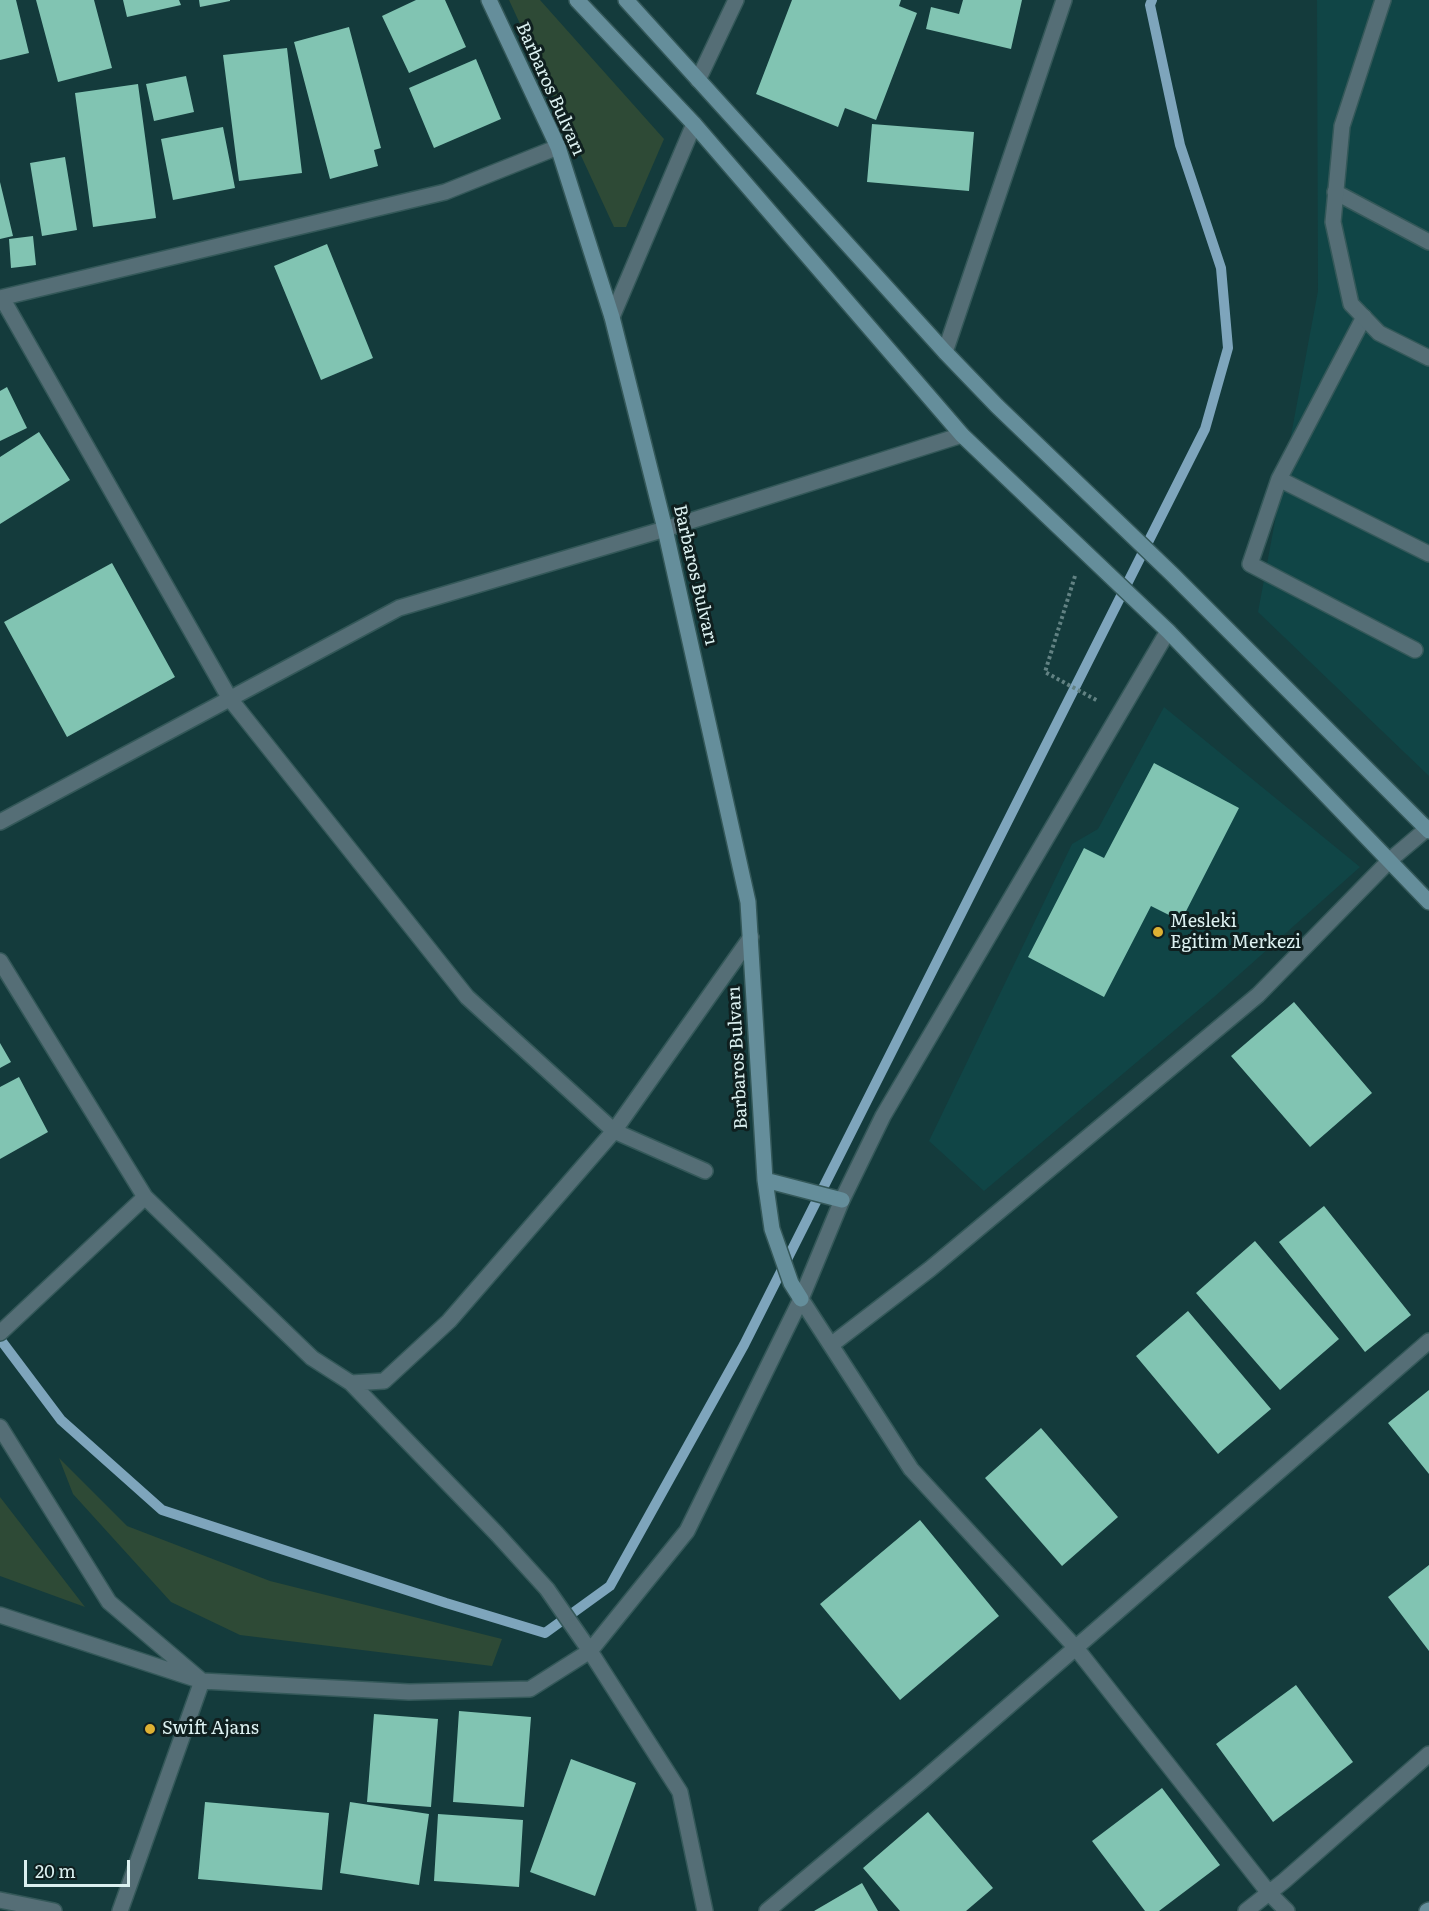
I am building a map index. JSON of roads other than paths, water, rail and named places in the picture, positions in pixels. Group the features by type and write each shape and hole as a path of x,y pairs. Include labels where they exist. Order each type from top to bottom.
{"street":[{"name":"Barbaros Bulvarı","path":"489,0 558,147 612,317 665,529 748,902 765,1180 772,1229 791,1283 801,1299"},
{"path":"577,0 694,124 962,435 1168,631 1429,902"},
{"path":"626,0 945,352 997,406 1160,562 1428,829 1390,860 1258,995 930,1269 831,1345"},
{"path":"698,80 736,0"},
{"path":"945,352 1064,0"},
{"path":"1383,0 1342,126 1333,222 1351,304 1378,333 1429,358"},
{"path":"612,317 694,124"},
{"path":"558,147 445,192 1,298 230,699 467,997 614,1131 705,1171"},
{"path":"1335,192 1429,242"},
{"path":"1364,317 1279,479 1250,564 1415,650"},
{"path":"0,822 399,608 665,529 962,435"},
{"path":"1279,479 1429,554"},
{"path":"0,1615 202,1681 409,1692 530,1689 589,1650 687,1531 801,1299 842,1200 883,1116 1168,631"},
{"path":"351,1383 384,1381 449,1321 614,1131 751,937"},
{"path":"0,961 145,1197 312,1358 351,1383 547,1589 680,1792 705,1911"},
{"path":"765,1180 842,1200"},
{"path":"5,1329 145,1197"},
{"path":"801,1299 912,1469 1076,1648 1269,1893 1287,1911"},
{"path":"767,1911 921,1782 1429,1341"},
{"path":"0,1427 109,1602 202,1681"},
{"path":"120,1911 202,1681"},
{"path":"1246,1911 1429,1754"},
{"path":"0,1900 54,1911"}],"waterway":[{"path":"0,1339 61,1420 162,1510 545,1633 610,1586 744,1345 1205,429 1228,348 1221,268 1180,145 1150,5 1152,0"}],"place":[{"name":"Mesleki Egitim Merkezi","path":"1158,932"},
{"name":"Swift Ajans","path":"150,1729"}]}
